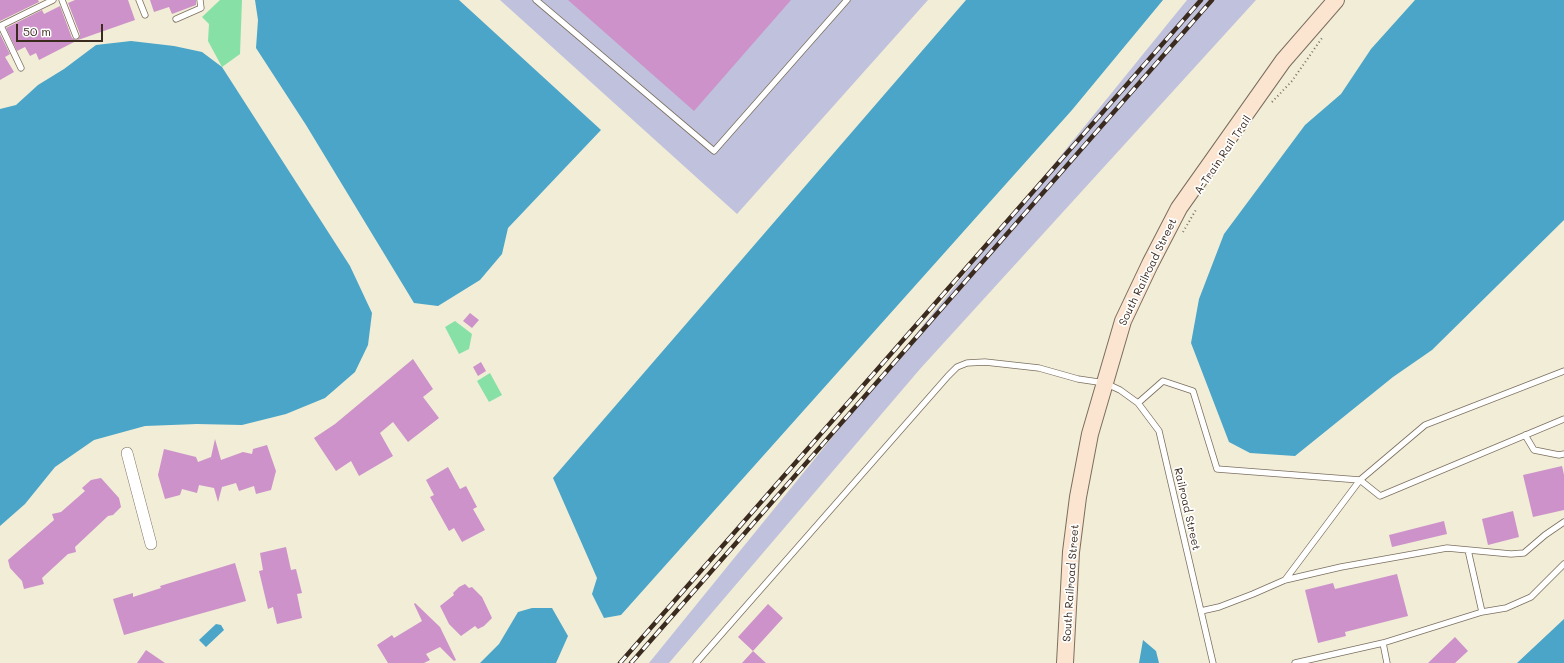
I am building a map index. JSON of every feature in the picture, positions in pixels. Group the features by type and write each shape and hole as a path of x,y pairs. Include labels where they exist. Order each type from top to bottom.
{"street":[{"name":"South Railroad Street","path":"1066,663 1071,552 1078,497 1090,434 1123,321 1179,208 1283,62 1336,0"},
{"path":"127,453 151,544"}],"lane":[{"path":"21,68 0,26 53,0"},
{"path":"62,0 76,36"},
{"path":"139,0 145,15"},
{"path":"176,19 201,8 200,0"},
{"path":"536,0 714,151 847,0"},
{"name":"Railroad Street","path":"696,663 957,367 967,363 985,362 1039,368 1078,379 1105,383 1120,390 1138,403 1159,431 1213,663"},
{"path":"1285,580 1360,480 1425,425 1564,371"},
{"path":"1138,403 1162,381 1194,391 1217,469 1360,480 1380,496 1564,419"},
{"path":"1525,435 1534,450 1559,455 1564,454"},
{"path":"1201,611 1253,594 1285,580 1341,567 1447,548 1511,554 1524,552 1564,522"},
{"path":"1468,550 1482,612"},
{"path":"1295,663 1382,643 1482,612 1506,608 1531,597 1564,564"},
{"path":"1382,643 1387,663"}],"path":[{"path":"1271,103 1292,81 1324,36"},
{"name":"A-Train Rail Trail","path":"1183,233 1198,206"}],"shaded area":[{"path":"500,0 928,0 737,214"},
{"path":"1187,0 1256,0 920,369 669,663 649,663"}],"green space":[{"path":"220,0 242,0 240,54 222,67 208,41 209,24 202,17"},
{"path":"455,321 472,334 469,349 459,354 445,327"},
{"path":"490,373 502,395 489,402 477,381"}],"water":[{"path":"255,0 459,0 601,130 508,228 502,254 480,280 438,306 414,303 306,125 256,48 258,20"},
{"path":"966,0 1163,0 1072,110 621,615 604,618 592,594 597,578 553,478"},
{"path":"1415,0 1564,0 1564,220 1432,350 1393,377 1295,456 1250,453 1229,442 1191,343 1199,299 1224,234 1305,125 1341,94 1371,49"},
{"path":"131,41 174,46 202,52 222,67 350,266 372,313 368,345 355,372 325,398 286,414 242,425 197,424 145,426 94,440 55,467 25,504 0,526 0,109 16,105 38,85 64,69 96,45"},
{"path":"532,608 552,608 568,636 556,663 480,663 499,644 518,612"},
{"path":"1564,619 1564,663 1517,663"},
{"path":"216,624 221,625 224,630 206,647 199,640"},
{"path":"1143,640 1156,651 1159,663 1139,663"}],"building":[{"path":"0,0 38,0 39,2 0,21"},
{"path":"75,0 128,0 135,20 78,40 39,60 36,53 30,56 25,47 17,51 6,28 42,10 44,14 60,6 72,38 76,40 79,39 80,34 68,3"},
{"path":"150,0 196,0 196,5 172,14 169,7 154,12"},
{"path":"568,0 791,0 694,111"},
{"path":"0,34 10,54 5,57 14,72 0,80"},
{"path":"470,313 479,320 472,328 463,321"},
{"path":"413,359 433,389 423,397 439,418 408,442 393,422 380,433 393,456 359,476 351,461 336,471 314,438 335,424"},
{"path":"481,362 486,371 478,376 473,367"},
{"path":"215,439 221,460 243,452 252,454 253,449 267,445 276,471 271,490 256,494 254,486 239,491 236,483 222,487 218,502 214,488 199,485 197,493 182,489 180,495 165,499 158,475 164,449 196,457 198,462 211,457"},
{"path":"1562,466 1564,475 1564,510 1533,517 1523,475"},
{"path":"448,467 460,489 466,486 477,507 473,509 485,530 462,542 454,528 449,531 430,497 434,495 426,480"},
{"path":"101,478 119,498 121,507 113,515 108,516 75,547 76,552 68,554 42,578 44,584 24,589 22,581 10,568 8,560 54,520 52,514 61,512 85,491 82,488 91,480"},
{"path":"1513,511 1519,537 1488,545 1482,519"},
{"path":"1444,521 1447,534 1392,547 1389,535"},
{"path":"286,547 291,570 296,569 302,593 297,594 302,618 277,624 273,607 268,609 259,571 263,570 260,553"},
{"path":"235,563 246,601 124,635 113,599 133,593 133,597 161,588 160,586"},
{"path":"1397,574 1408,616 1345,632 1346,636 1318,643 1305,590 1333,583 1335,589"},
{"path":"465,584 469,588 472,587 482,597 492,618 484,626 478,629 475,626 461,636 449,624 440,606 454,595 453,593 459,587"},
{"path":"415,603 440,627 456,660 454,661 440,647 426,654 430,660 424,663 388,663 377,645 392,635 394,638 422,621 414,604"},
{"path":"768,604 783,618 753,651 738,637"},
{"path":"1455,637 1468,651 1455,663 1428,663"},
{"path":"146,650 165,663 137,663"},
{"path":"753,651 766,663 742,663"}],"railway":[{"path":"620,663 1201,0"},
{"path":"631,663 1212,0"}]}
